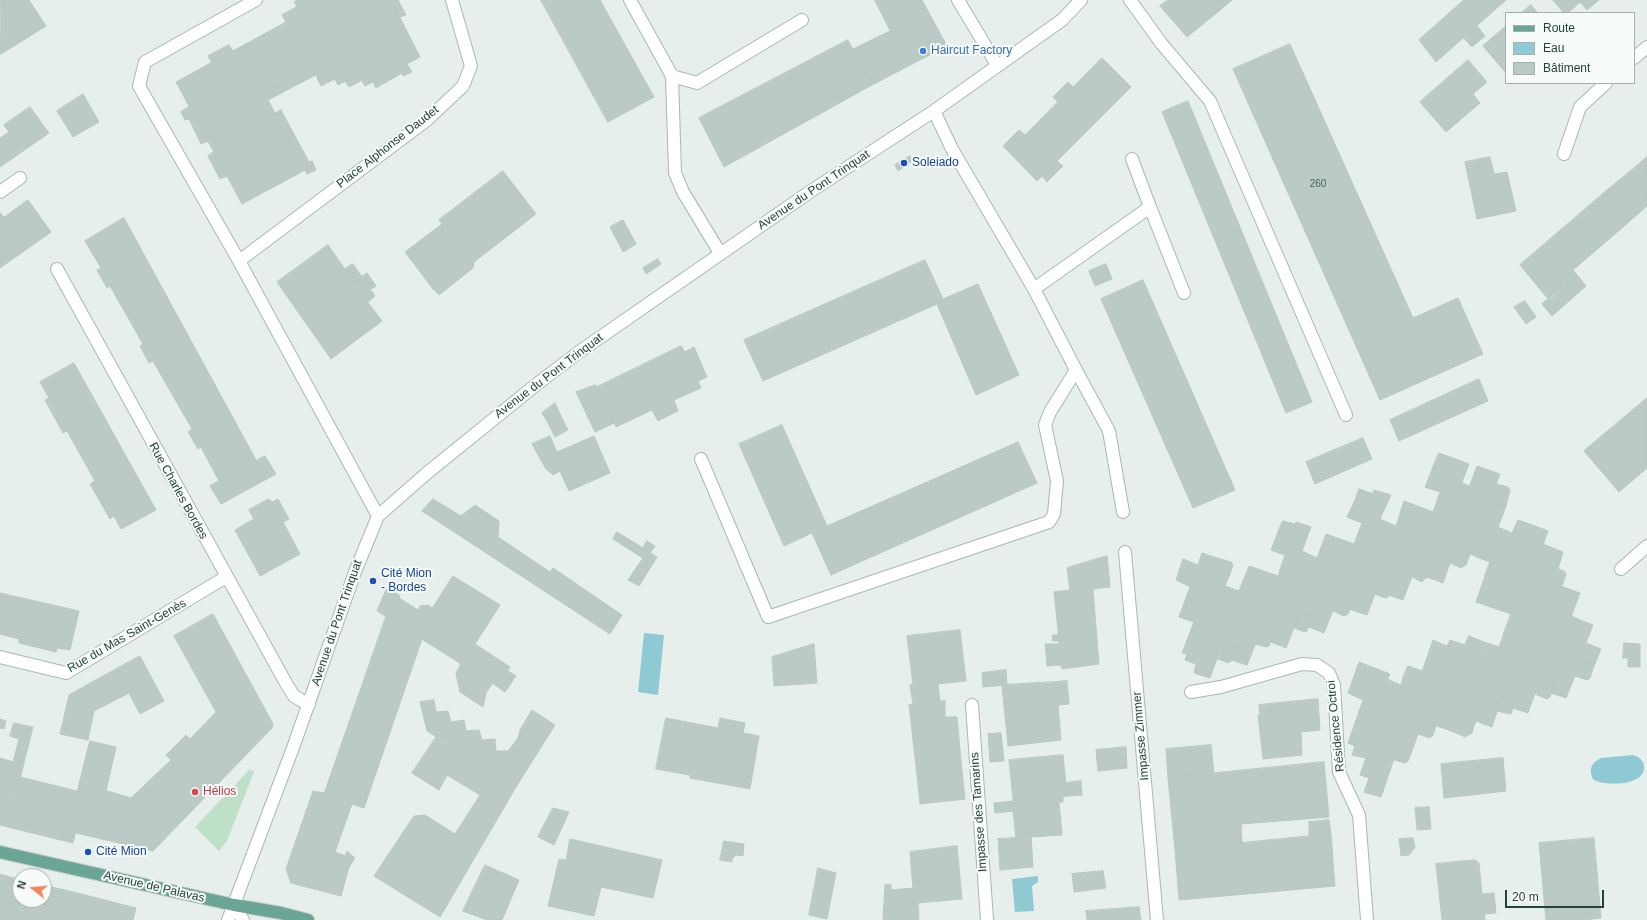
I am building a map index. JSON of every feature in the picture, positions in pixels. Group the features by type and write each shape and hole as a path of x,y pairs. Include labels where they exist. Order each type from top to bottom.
{"main road":[{"name":"Avenue de Palavas","path":"0,852 234,905 308,920"}],"street":[{"path":"256,0 145,62 139,86 240,260 378,516"},
{"name":"Place Alphonse Daudet","path":"240,260 427,120 463,86 471,66 452,0"},
{"path":"630,0 672,76 675,173 683,192 720,253"},
{"path":"958,0 997,65"},
{"name":"Avenue du Pont Trinquat","path":"228,920 309,705 354,572 378,516 427,473 579,352 720,253 934,111 1062,20 1081,0"},
{"path":"1130,0 1162,43 1210,101 1346,415"},
{"path":"672,76 697,83 802,20"},
{"path":"1635,57 1647,47"},
{"path":"1564,154 1580,107 1605,84"},
{"path":"934,111 952,149 1034,289 1109,431 1123,512"},
{"path":"1132,159 1184,293"},
{"path":"0,192 20,178"},
{"path":"1034,289 1150,207"},
{"name":"Rue Charles Bordes","path":"57,269 226,577 294,696 309,705"},
{"path":"701,460 768,617 1049,522 1054,514 1057,481 1045,425 1050,412 1076,370"},
{"path":"1621,569 1647,546"},
{"name":"Impasse Zimmer","path":"1125,552 1157,920"},
{"name":"Rue du Mas Saint-Genès","path":"0,657 66,673 226,577"},
{"name":"Résidence Octroi","path":"1191,692 1221,687 1302,664 1317,665 1329,673 1334,685 1339,772 1359,815 1367,920"},
{"name":"Impasse des Tamarins","path":"972,705 987,920"},
{"path":"234,905 243,920"}],"green space":[{"path":"250,769 254,772 227,841 219,851 195,827"}],"water":[{"path":"644,633 664,635 658,695 638,692"},
{"path":"1633,755 1643,762 1643,773 1639,778 1632,781 1614,784 1598,782 1593,779 1591,772 1592,766 1601,758"},
{"path":"1038,876 1038,882 1032,886 1034,911 1015,912 1012,879"}],"building":[{"path":"0,0 29,0 46,26 1,54"},
{"path":"298,0 310,0 297,7 294,2"},
{"path":"310,0 391,0 420,57 365,86 358,74 338,85 331,72 318,80 316,75 304,81 302,74 272,90 276,96 268,100 305,170 242,204 176,82 286,22 282,15"},
{"path":"391,0 398,0 406,15 400,17"},
{"path":"541,0 600,0 654,97 608,122"},
{"path":"875,0 922,0 947,46 872,85 853,49 890,31"},
{"path":"1168,0 1209,0 1219,11 1187,37 1160,6"},
{"path":"1209,0 1232,0 1219,11"},
{"path":"1464,0 1506,0 1436,62 1419,40"},
{"path":"1553,0 1599,0 1587,10 1580,2 1569,12 1563,12"},
{"path":"1531,5 1537,12 1522,12"},
{"path":"1477,26 1485,36 1472,47 1463,37"},
{"path":"1505,27 1505,72 1483,46"},
{"path":"848,40 872,85 724,167 699,118"},
{"path":"1290,44 1413,318 1458,298 1483,354 1380,400 1233,69"},
{"path":"229,45 233,51 212,63 208,56"},
{"path":"1102,58 1131,87 1087,131 1053,97 1068,82 1073,87"},
{"path":"1468,60 1487,82 1473,94 1480,103 1446,132 1420,102"},
{"path":"407,64 412,72 403,76 402,73 376,88 373,82"},
{"path":"331,72 335,79 321,86 318,80"},
{"path":"302,74 304,81 276,96 272,90"},
{"path":"358,74 362,80 349,87 345,81"},
{"path":"83,94 99,122 73,137 57,111"},
{"path":"1188,101 1312,402 1286,413 1162,112"},
{"path":"1058,102 1087,131 1037,181 1003,146 1019,130 1025,135"},
{"path":"30,107 49,133 0,167 0,138 9,132 4,125"},
{"path":"189,107 208,141 201,144 189,119 185,120 181,112"},
{"path":"281,110 309,162 312,161 316,170 307,174 275,114"},
{"path":"214,152 227,176 220,179 208,156"},
{"name":"Soleiado","path":"910,156 913,161 898,171 895,165"},
{"path":"1490,157 1494,174 1507,172 1516,211 1477,219 1465,162"},
{"path":"1647,157 1647,187 1632,170"},
{"path":"1057,161 1063,166 1047,182 1042,176"},
{"path":"1632,170 1647,187 1647,206 1630,221 1605,192"},
{"path":"503,171 536,214 474,262 472,259 433,289 405,252 442,224 439,220"},
{"path":"1605,192 1630,221 1601,246 1576,217"},
{"path":"28,200 51,232 0,268 0,213 4,217"},
{"path":"1576,217 1601,246 1573,270 1548,241"},
{"path":"124,218 256,460 219,481 201,447 198,449 188,432 192,429 153,361 149,363 140,346 143,344 110,286 107,288 97,270 101,268 85,241"},
{"path":"623,220 636,244 623,252 610,227"},
{"path":"1548,241 1578,276 1549,300 1520,265"},
{"path":"328,245 354,282 367,273 376,286 362,295 382,321 331,359 277,282"},
{"path":"472,259 474,262 473,268 439,295 433,289"},
{"path":"658,259 661,264 646,274 643,268"},
{"path":"925,260 943,299 978,284 1019,375 976,395 937,304 763,381 744,340"},
{"path":"353,264 362,277 354,282 345,269"},
{"path":"1106,264 1112,279 1095,286 1089,271"},
{"path":"1578,276 1586,286 1552,316 1542,304"},
{"path":"1143,280 1235,490 1193,508 1101,299"},
{"path":"370,289 375,296 368,302 362,295"},
{"path":"1525,301 1536,317 1526,324 1514,307"},
{"path":"681,346 685,352 694,347 707,377 698,381 701,388 674,400 678,411 658,421 652,410 616,427 597,387"},
{"path":"74,363 156,510 121,529 114,516 110,519 90,484 95,481 67,431 63,433 45,400 49,398 40,382"},
{"path":"1479,379 1488,401 1399,441 1390,420"},
{"path":"596,385 614,423 595,432 576,392"},
{"path":"1647,398 1647,468 1619,492 1584,451"},
{"path":"555,403 560,414 547,421 542,413"},
{"path":"560,414 568,430 555,437 547,421"},
{"path":"782,425 827,526 1018,442 1037,483 831,575 812,533 784,546 739,444"},
{"path":"550,436 557,452 594,436 610,473 569,491 560,471 553,475 546,469 532,444"},
{"path":"1363,438 1372,459 1315,484 1306,462"},
{"path":"1439,453 1453,458 1448,473 1433,467"},
{"path":"265,456 276,474 221,504 210,486"},
{"path":"1453,458 1469,464 1459,490 1467,493 1477,466 1500,474 1490,501 1506,506 1498,527 1512,533 1518,520 1535,526 1530,539 1563,552 1558,569 1546,564 1541,579 1580,593 1569,622 1578,625 1580,620 1593,625 1586,643 1601,649 1594,666 1581,661 1566,698 1551,693 1554,685 1540,679 1528,713 1513,708 1515,701 1502,696 1492,727 1476,721 1473,729 1457,723 1454,732 1437,726 1437,723 1423,719 1412,751 1398,747 1381,797 1364,792 1369,778 1360,775 1366,758 1352,755 1355,746 1348,743 1363,700 1348,693 1359,662 1390,674 1384,688 1399,694 1403,678 1418,683 1433,640 1447,646 1450,640 1465,645 1463,650 1494,661 1504,633 1512,636 1522,625 1511,614 1476,602 1485,576 1503,576 1498,564 1484,560 1487,553 1472,548 1470,554 1455,548 1443,583 1427,577 1431,566 1418,561 1403,600 1388,595 1394,580 1382,575 1367,615 1349,609 1353,600 1339,595 1324,633 1309,627 1312,618 1300,612 1286,648 1271,642 1274,633 1262,628 1247,665 1232,660 1236,647 1223,642 1210,678 1194,673 1196,664 1185,660 1187,654 1182,653 1194,622 1179,617 1190,587 1176,580 1183,559 1198,565 1202,553 1217,558 1213,568 1230,574 1225,586 1239,591 1249,566 1278,576 1285,555 1271,550 1278,532 1292,537 1296,522 1311,527 1302,551 1317,558 1326,534 1354,544 1362,523 1347,517 1356,498 1369,504 1374,490 1391,495 1380,519 1396,526 1404,501 1433,512 1440,492 1425,487 1433,467 1448,473"},
{"path":"1462,483 1469,486 1467,493 1459,490"},
{"path":"1496,484 1508,487 1510,490 1506,506 1490,501"},
{"path":"1359,489 1373,494 1369,504 1356,498"},
{"path":"269,499 272,502 278,499 289,519 283,522 300,554 260,576 235,530 254,519 249,510"},
{"path":"433,499 461,516 475,505 499,521 498,537 550,572 553,568 622,615 610,634 422,511"},
{"path":"1283,521 1295,524 1292,537 1278,532"},
{"path":"1535,526 1548,531 1543,545 1530,539"},
{"path":"617,532 643,548 638,555 613,539"},
{"path":"647,541 655,546 650,553 643,548"},
{"path":"643,548 657,557 639,586 628,580 643,558 638,555"},
{"path":"1455,548 1470,554 1466,565 1461,568 1450,563"},
{"path":"1472,548 1487,553 1484,560 1470,554"},
{"path":"1107,556 1110,587 1093,589 1096,627 1058,630 1054,592 1070,590 1067,568"},
{"path":"1217,558 1231,562 1233,565 1230,574 1213,568"},
{"path":"1418,561 1431,566 1427,577 1422,582 1412,577"},
{"path":"1490,562 1498,564 1503,576 1485,576"},
{"path":"1546,564 1564,571 1566,574 1562,586 1541,579"},
{"path":"1382,575 1394,580 1388,597 1385,598 1375,594"},
{"path":"453,576 500,605 475,644 510,667 498,687 377,611 387,587 400,596 399,598 418,610 420,606 428,605 432,608"},
{"path":"0,593 79,611 70,650 57,648 56,652 19,643 19,639 0,634"},
{"path":"1339,595 1353,600 1348,614 1344,616 1333,611"},
{"path":"1300,612 1312,618 1307,631 1305,632 1294,628"},
{"path":"213,614 273,724 272,728 153,851 76,833 87,785 131,798 171,760 166,755 186,735 190,739 216,712 174,636"},
{"path":"1511,614 1522,625 1512,636 1504,633"},
{"path":"1572,616 1580,620 1578,625 1569,622"},
{"path":"386,617 422,639 364,808 352,804 335,852 345,856 347,851 355,858 349,867 341,896 291,883 286,869 313,791 324,793"},
{"path":"1096,627 1099,664 1062,669 1061,665 1047,666 1045,644 1059,644 1059,641 1053,641 1052,635 1058,635 1058,630"},
{"path":"1262,628 1274,633 1269,646 1266,647 1256,644"},
{"path":"960,630 966,681 938,684 940,701 913,704 910,685 913,684 907,636"},
{"path":"1469,636 1484,642 1479,655 1463,650"},
{"path":"1223,642 1236,647 1232,660 1229,663 1218,659"},
{"path":"1484,642 1499,647 1494,661 1479,655"},
{"path":"1624,643 1640,644 1640,667 1628,667 1628,658 1623,658"},
{"path":"814,644 817,683 774,686 772,657"},
{"path":"140,656 164,701 140,714 129,693 94,711 88,740 60,734 69,695"},
{"path":"1581,661 1594,666 1590,678 1587,680 1575,676"},
{"path":"461,664 492,684 486,693 483,707 460,692 456,674"},
{"path":"1408,666 1422,671 1418,683 1403,678"},
{"path":"1006,670 1007,685 983,687 982,673"},
{"path":"508,671 516,676 505,692 498,687"},
{"path":"1387,679 1401,685 1399,694 1384,688"},
{"path":"1540,679 1554,685 1550,697 1547,699 1535,694"},
{"path":"1067,681 1069,704 1058,705 1056,682"},
{"path":"1056,682 1061,740 1008,746 1002,685"},
{"path":"1502,696 1515,701 1511,714 1497,711"},
{"path":"1318,699 1320,730 1301,732 1302,755 1263,759 1258,715 1260,714 1259,705"},
{"path":"434,700 436,712 448,711 451,722 464,720 466,731 479,730 482,740 495,739 496,751 508,751 518,738 520,730 532,710 555,725 516,787 427,731 420,702"},
{"path":"945,701 945,717 957,717 961,761 916,766 909,705"},
{"path":"666,718 718,728 720,718 745,723 743,733 759,736 750,789 690,778 690,775 656,769"},
{"path":"0,719 6,721 4,729 0,728"},
{"path":"1423,719 1437,723 1433,735 1430,738 1418,734"},
{"path":"14,723 33,727 8,827 0,825 0,758 13,762 19,739 10,736"},
{"path":"1457,723 1473,729 1472,733 1465,737 1454,732"},
{"path":"1001,733 1004,761 990,762 988,734"},
{"path":"437,736 516,787 440,917 374,876 414,816 425,815 455,834 480,795 447,775 439,790 412,773"},
{"path":"90,741 116,747 106,791 87,785 73,843 8,827 20,777 77,791"},
{"path":"1211,745 1214,773 1168,778 1166,749"},
{"path":"1126,747 1127,768 1098,771 1096,750"},
{"path":"1398,747 1412,751 1408,761 1405,763 1394,760"},
{"path":"1063,755 1067,796 1013,799 1009,760"},
{"path":"1503,758 1506,791 1444,798 1441,764"},
{"path":"961,761 965,799 920,804 916,766"},
{"path":"1324,762 1329,817 1241,824 1242,843 1175,850 1168,778"},
{"path":"1081,781 1082,795 1067,796 1066,783"},
{"path":"1063,796 1063,802 1059,802 1062,835 1016,838 1013,811 995,813 994,803 1013,801 1013,799"},
{"path":"1429,807 1431,829 1417,830 1415,808"},
{"path":"553,808 569,812 554,845 538,837"},
{"path":"1329,820 1331,834 1309,836 1309,822"},
{"path":"1331,834 1335,886 1246,894 1242,843"},
{"path":"1031,837 1033,867 1000,870 998,839"},
{"path":"1413,838 1415,847 1409,855 1401,856 1399,839"},
{"path":"1594,838 1601,918 1584,920 1546,920 1539,843"},
{"path":"570,839 662,860 653,898 601,887 594,916 548,906 559,859 566,860"},
{"path":"724,841 744,844 743,856 736,855 732,859 732,862 720,860"},
{"path":"1242,843 1246,894 1179,900 1175,850"},
{"path":"957,846 962,899 918,903 919,920 883,920 885,885 891,884 891,890 913,888 910,852"},
{"path":"1475,860 1479,863 1482,894 1494,893 1496,913 1484,914 1485,920 1442,920 1436,864"},
{"path":"485,865 519,880 502,920 487,920 463,911"},
{"path":"818,868 836,873 827,919 809,915"},
{"path":"1103,871 1106,888 1074,892 1072,874"},
{"path":"0,874 12,878 12,908 17,908 14,920 0,920"},
{"path":"52,887 85,895 80,920 14,920 17,908 52,908"},
{"path":"85,895 136,908 133,920 80,920"},
{"path":"1139,907 1141,920 1087,920 1086,911"}],"place":[{"name":"Haircut Factory","path":"923,51"},
{"name":"Soleiado","path":"904,163"},
{"name":"Cité Mion - Bordes","path":"373,581"},
{"name":"Hélios","path":"195,792"},
{"name":"Cité Mion","path":"88,852"}]}
